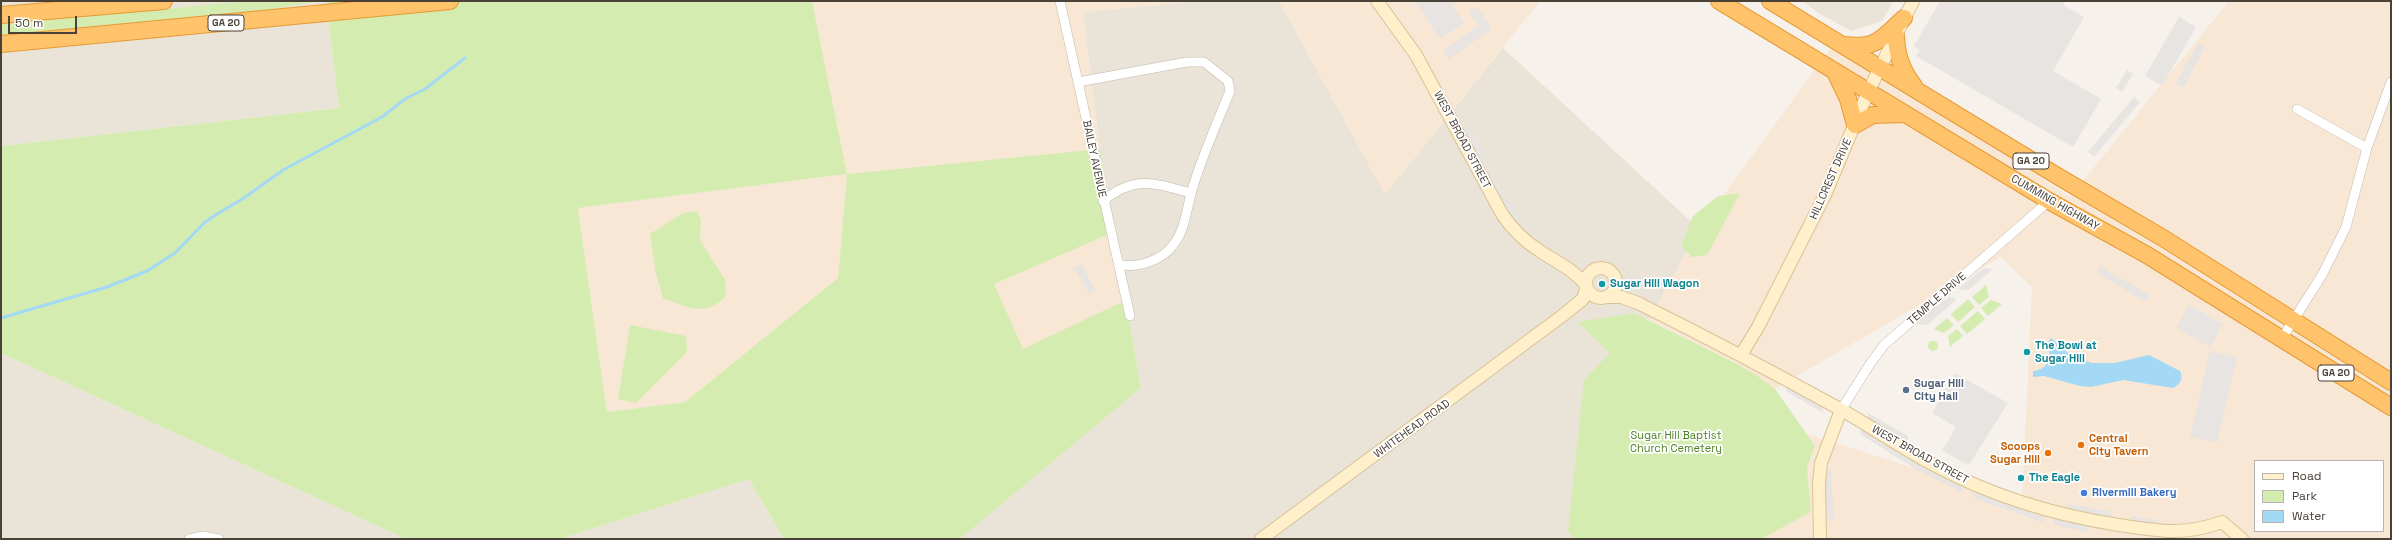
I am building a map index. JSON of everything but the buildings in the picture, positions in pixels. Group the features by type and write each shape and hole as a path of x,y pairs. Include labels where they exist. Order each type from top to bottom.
{"highway":[{"path":"1,15 51,6 164,1"},
{"name":"GA 20","path":"1,44 446,1"},
{"name":"CUMMING HIGHWAY","path":"1719,1 2049,201 2147,255 2281,340 2391,407"},
{"name":"GA 20","path":"1770,1 1881,70 2163,238 2391,382"},
{"path":"1842,45 1868,46 1875,44 1904,18"},
{"path":"1896,36 1898,59 1905,75 1919,92"},
{"path":"1835,72 1848,99 1855,125 1873,115 1905,114"}],"street":[{"name":"BAILEY AVENUE","path":"1060,1 1103,201 1130,316"},
{"name":"WEST BROAD STREET","path":"1377,1 1416,55 1502,214 1521,238 1540,252 1562,264 1586,286"},
{"name":"HILLCREST DRIVE","path":"1741,355 1825,195 1868,92 1881,70 1913,1"},
{"path":"1078,82 1187,62 1204,62 1228,81 1230,91 1191,193 1186,220 1173,246 1166,253 1151,261 1129,267 1119,264"},
{"path":"2281,340 2322,275 2346,227 2367,148 2391,82"},
{"path":"2298,109 2367,148"},
{"path":"1103,201 1119,188 1151,183 1191,193"},
{"name":"TEMPLE DRIVE","path":"1841,410 1884,345 2049,201"},
{"name":"WEST BROAD STREET","path":"1562,264 1596,269"},
{"path":"1601,268 1611,271 1616,280 1615,290 1603,298 1593,297 1586,286 1588,275 1596,269 1601,268"},
{"name":"WEST BROAD STREET","path":"1616,280 1638,303"},
{"name":"WHITEHEAD ROAD","path":"1261,539 1562,316 1583,299 1586,286"},
{"name":"WEST BROAD STREET","path":"1603,298 1621,297 1638,303 1741,355 1841,410 1936,466 2010,500 2149,534 2200,530 2222,522 2242,539"},
{"name":"WHITEHEAD ROAD","path":"1562,316 1603,298"},
{"path":"1820,539 1819,483 1821,463 1841,410"},
{"path":"189,539 203,536 219,539"}],"shaded area":[{"path":"1,1 326,1 339,108 1,146"},
{"path":"812,1 1201,1 1083,12 1100,149 847,174"},
{"path":"1201,1 1279,1 1385,194 1503,48 1699,229 1649,320 1634,313 1610,353 1568,531 1574,539 960,539 1141,388 1100,150 1083,12"},
{"path":"1279,1 1540,1 1385,194"},
{"path":"1415,1 1458,1 1452,5 1464,23 1440,39"},
{"path":"1802,1 1893,1 1882,21 1852,31 1820,14"},
{"path":"1940,1 2065,1 2063,5 2084,17 2053,71 2101,99 2073,147 1916,56 1920,50 1914,46"},
{"path":"2229,1 2391,2 2391,539 1761,539 1811,512 1807,467 1815,446 1807,434 2022,502 2032,287 2001,257 1775,389 1735,363 1649,320 1699,229 1835,42 2070,197"},
{"path":"1477,7 1492,29 1449,59 1443,51 1479,26 1469,12"},
{"path":"2179,17 2196,27 2162,86 2145,76"},
{"path":"2198,43 2205,47 2183,88 2176,84"},
{"path":"2127,70 2133,74 2122,92 2116,88"},
{"path":"2134,97 2140,102 2094,157 2088,152"},
{"path":"1468,124 1484,154 1479,162 1463,130"},
{"path":"847,174 838,278 685,402 607,412 578,208"},
{"path":"1493,174 1507,200 1519,216 1516,225 1502,206 1489,181"},
{"path":"1114,232 1126,300 1023,350 994,284"},
{"path":"1081,264 1095,290 1089,294 1074,268"},
{"path":"2100,266 2150,295 2146,302 2096,272"},
{"path":"1984,268 1993,269 1968,290 1958,289"},
{"path":"1949,297 1955,298 1955,301 1927,325 1914,324"},
{"path":"2189,305 2223,324 2210,347 2176,328"},
{"path":"2210,351 2237,357 2217,443 2190,437"},
{"path":"1,353 406,539 1,539"},
{"path":"1955,373 2008,403 1969,465 1942,451 1956,427 1932,413"},
{"path":"1786,383 1824,405 1823,413 1786,391"},
{"path":"1868,413 1908,436 1908,445 1868,421"},
{"path":"1860,426 1962,484 1963,493 1919,471 1860,434"},
{"path":"1832,470 1831,481 1835,518 1827,522 1824,471"},
{"path":"749,479 784,539 559,539"},
{"path":"1973,490 2043,516 2044,523 1974,498"},
{"path":"2067,504 2109,511 2114,520 2069,511"},
{"path":"2131,516 2157,520 2160,527 2133,523"},
{"path":"2053,518 2087,525 2089,532 2055,525"}],"green space":[{"path":"250,1 321,1 174,25 1,40 1,24"},
{"path":"326,1 812,1 847,174 1100,149 1114,232 994,284 1023,349 1126,300 1141,388 960,539 784,539 749,479 559,539 406,539 1,353 1,146 339,108","holes":["847,174 838,278 685,402 607,412 578,208"]},
{"path":"1740,193 1707,255 1692,257 1681,246 1693,216 1718,196"},
{"path":"697,211 701,220 700,240 725,280 726,296 711,307 703,309 680,305 663,298 655,270 650,234 683,213"},
{"path":"1986,285 1989,297 1979,305 1972,297"},
{"path":"1968,299 1975,307 1958,322 1951,314"},
{"path":"1991,300 2002,304 1988,316 1981,308"},
{"path":"1978,311 1985,319 1967,334 1960,326"},
{"name":"Sugar Hill Baptist Church Cemetery","path":"1634,313 1735,363 1759,377 1775,389 1815,446 1807,467 1811,512 1761,539 1574,539 1568,531 1584,380 1610,353 1578,322"},
{"path":"1947,318 1954,325 1944,333 1934,329"},
{"path":"630,325 686,336 687,352 636,403 618,399"},
{"path":"1957,329 1963,336 1950,347 1948,336"},
{"path":"1931,341 1935,341 1937,342 1937,350 1931,351 1928,348 1928,344"}],"water":[{"path":"2051,338 2067,352 2091,363 2115,363 2149,355 2180,371 2182,376 2178,385 2173,388 2123,380 2091,387 2080,386 2044,376 2033,377 2033,371 2042,368 2048,362 2049,348 2047,343"}],"waterway":[{"path":"1,318 107,287 147,271 175,253 205,222 244,198 283,170 382,117 405,99 425,89 465,58"}],"place":[{"name":"Sugar Hill Wagon","path":"1602,284"},
{"name":"The Bowl at Sugar Hill","path":"2027,352"},
{"name":"Sugar Hill City Hall","path":"1906,390"},
{"name":"Central City Tavern","path":"2081,445"},
{"name":"Scoops Sugar Hill","path":"2048,453"},
{"name":"The Eagle","path":"2021,478"},
{"name":"Rivermill Bakery","path":"2084,493"}]}
